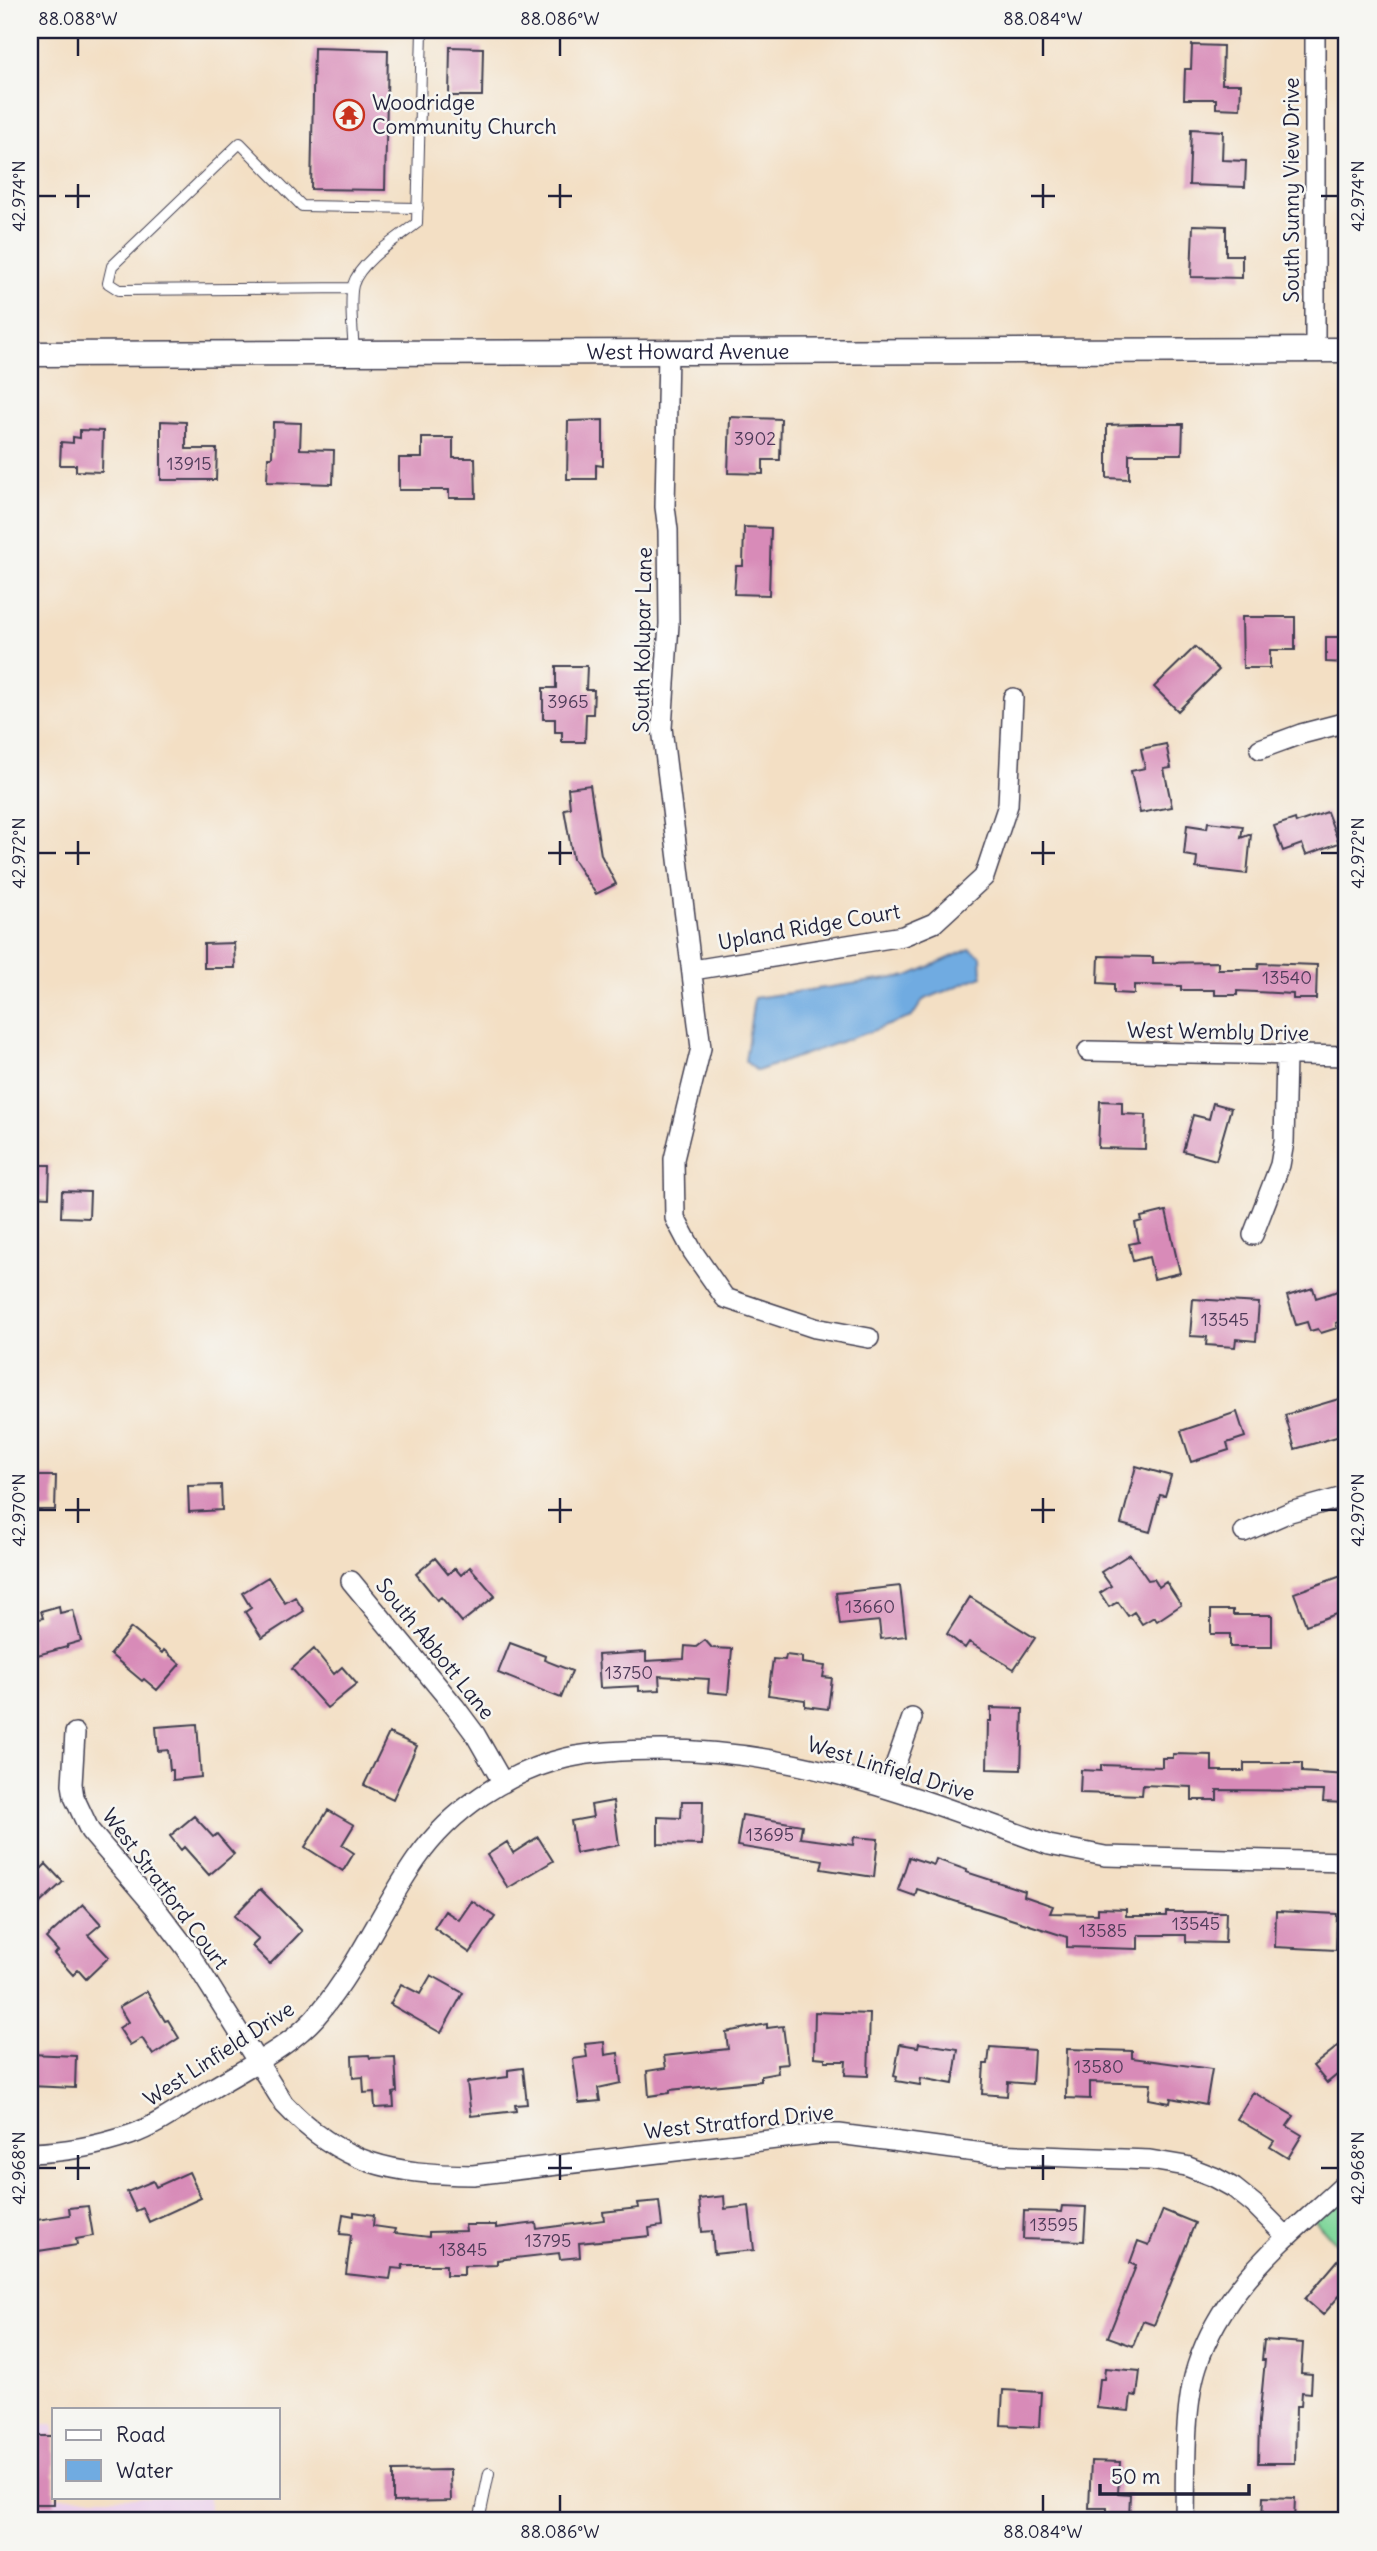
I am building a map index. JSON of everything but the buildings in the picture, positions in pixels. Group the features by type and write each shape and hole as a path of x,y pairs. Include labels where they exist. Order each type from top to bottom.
{"street":[{"name":"South Sunny View Drive","path":"1315,30 1315,349"},
{"name":"West Howard Avenue","path":"30,354 1347,350"},
{"name":"South Kolupar Lane","path":"668,351 665,507 668,530 668,624 662,728 701,1048 674,1159 675,1218 693,1252 725,1297 815,1328 869,1338"},
{"name":"Upland Ridge Court","path":"693,970 903,936 934,923 984,877 1008,805 1013,698"},
{"path":"1260,749 1301,734 1347,722"},
{"name":"West Wembly Drive","path":"1088,1051 1286,1057 1347,1056"},
{"path":"1253,1235 1280,1166 1284,1142 1286,1057"},
{"path":"1244,1532 1290,1512 1347,1496"},
{"name":"South Abbott Lane","path":"351,1581 455,1707 475,1734 503,1783"},
{"path":"887,1788 912,1718"},
{"name":"West Stratford Court","path":"75,1733 72,1784 80,1812 90,1831 186,1948 256,2062"},
{"name":"West Linfield Drive","path":"30,2153 65,2150 132,2134 159,2121 256,2062 313,2021 342,1981 416,1861 451,1820 503,1783 536,1767 568,1758 637,1750 743,1754 847,1775 1049,1845 1079,1852 1105,1856 1347,1862"},
{"name":"West Stratford Drive","path":"256,2062 284,2104 302,2124 322,2139 366,2161 398,2170 426,2174 473,2175 819,2134 839,2134 991,2154 1150,2160 1186,2166 1234,2188 1287,2237"},
{"path":"1185,2521 1189,2407 1196,2368 1210,2333 1228,2300 1244,2279 1347,2182"}],"lane":[{"path":"354,352 352,288 356,277 365,265 417,223 422,30"},
{"path":"352,288 119,290 108,283 112,266 240,143 302,206 418,208"},
{"path":"479,2521 489,2473"}],"shaded area":[{"path":"30,2424 52,2424 52,2498 209,2498 209,2521 30,2521"}],"green space":[{"path":"1347,2182 1347,2254 1310,2216"}],"water":[{"path":"970,949 981,956 982,976 923,1000 912,1017 757,1071 745,1061 754,998 908,976"}],"place":[{"name":"Woodridge Community Church","path":"349,115"}]}
